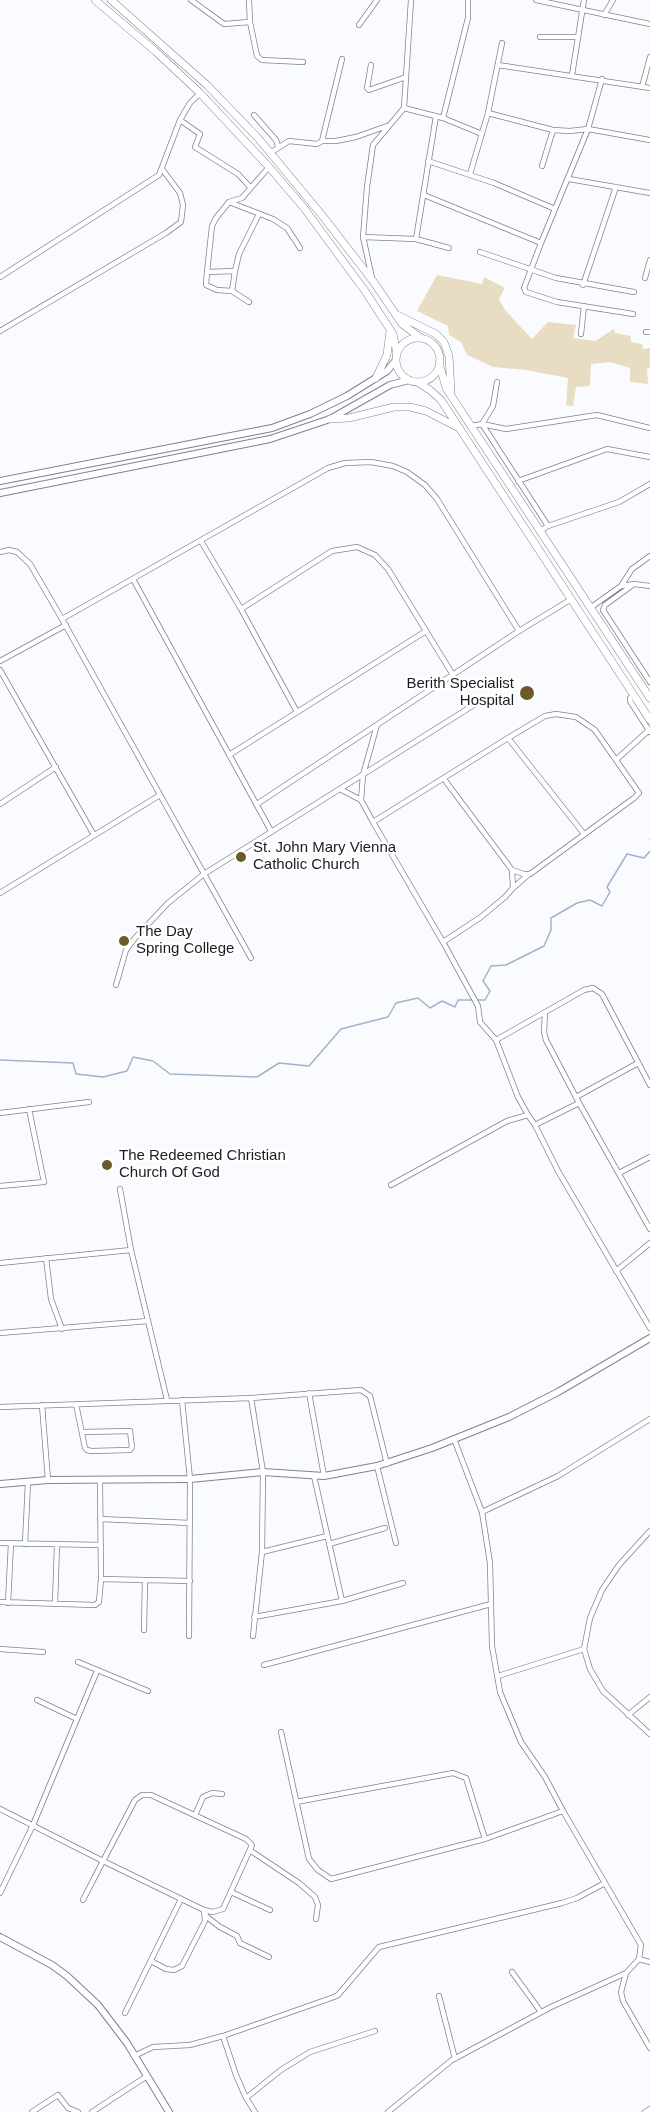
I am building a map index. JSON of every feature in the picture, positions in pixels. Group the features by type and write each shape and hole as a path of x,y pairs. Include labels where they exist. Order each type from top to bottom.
{"main road":[{"path":"95,0 200,93 269,167 338,253 390,328 395,341 399,372 436,394 650,720"},
{"path":"0,493 270,439 330,419 390,385 431,377 437,371 439,363 440,358 436,347 405,327 373,280 270,153 207,85 158,39 111,0"},
{"path":"396,314 436,334 444,342 449,356 449,385 452,398"},
{"path":"376,378 387,355 390,328"},
{"path":"0,481 272,428 319,410 347,396 389,369 399,348 409,340 422,338"},
{"path":"439,363 443,384 590,608 606,624 650,698"},
{"path":"330,419 349,418 394,407 410,407 434,414 458,428"},
{"path":"0,1484 48,1480 190,1479 263,1472 324,1476 387,1464 509,1417 558,1392 650,1338"},
{"path":"0,1937 52,1965 98,2005 169,2112"}],"street":[{"path":"191,0 224,24 250,22"},
{"path":"249,0 256,56 262,60 303,62"},
{"path":"358,25 377,0"},
{"path":"373,280 366,258 363,212 373,145 404,108 411,0"},
{"path":"444,118 468,18 468,0"},
{"path":"540,0 650,24"},
{"path":"572,75 584,0"},
{"path":"604,15 613,0"},
{"path":"540,37 578,37"},
{"path":"470,174 488,113 501,43"},
{"path":"642,87 650,57"},
{"path":"322,141 342,59"},
{"path":"371,65 368,89 405,77"},
{"path":"498,65 650,88"},
{"path":"602,79 588,129 524,288 526,292 557,302 633,314"},
{"path":"0,277 159,175 180,120 190,103 200,93"},
{"path":"404,108 444,118 482,134"},
{"path":"488,113 553,130 588,129 650,140"},
{"path":"254,115 276,140 278,146"},
{"path":"416,239 436,116"},
{"path":"180,120 200,134 195,147 238,174 250,187"},
{"path":"270,153 278,146 290,141 317,144 322,141 336,141 353,138 390,125"},
{"path":"542,166 553,130"},
{"path":"428,161 470,174 555,209"},
{"path":"249,302 232,291 217,290 206,285 212,226 229,202 242,198 269,167"},
{"path":"0,331 181,222 183,206 180,193 162,169"},
{"path":"569,178 650,193"},
{"path":"583,285 616,187"},
{"path":"424,195 541,243"},
{"path":"229,202 273,219 287,228 300,248"},
{"path":"232,291 240,254 259,214"},
{"path":"363,237 416,239 449,248"},
{"path":"480,252 530,270 583,285 634,292"},
{"path":"645,278 650,260"},
{"path":"207,272 235,271"},
{"path":"581,334 584,306"},
{"path":"482,424 493,406 496,382"},
{"path":"471,426 482,424 506,429 597,415 650,428"},
{"path":"482,424 548,526"},
{"path":"518,481 607,449 650,458"},
{"path":"62,619 328,468 360,462 393,466 425,485 437,499 519,631"},
{"path":"540,531 548,526 619,502 650,484"},
{"path":"201,541 297,712"},
{"path":"241,609 332,551 357,547 375,555 382,562 453,675"},
{"path":"0,552 12,550 25,559 66,625 251,957"},
{"path":"590,608 621,586 632,569 650,556"},
{"path":"133,579 271,831"},
{"path":"621,586 634,584 650,586"},
{"path":"634,584 604,607 603,612 606,624 650,682"},
{"path":"257,804 519,631 570,600"},
{"path":"0,661 66,625"},
{"path":"229,755 426,631"},
{"path":"0,670 94,835"},
{"path":"617,759 649,731 630,701 634,695"},
{"path":"116,984 126,950 135,938 168,903 204,874 477,703"},
{"path":"373,822 508,738 546,716 556,714 576,717 596,730 639,793 530,874 481,917 443,942"},
{"path":"377,725 363,775 361,800 478,1006 480,1022 496,1040 518,1097 558,1171 650,1328"},
{"path":"508,738 584,834"},
{"path":"0,804 56,767"},
{"path":"444,779 512,870 517,873 530,874"},
{"path":"340,789 361,800"},
{"path":"0,893 160,795"},
{"path":"512,870 513,888"},
{"path":"496,1040 584,990 593,988 602,994 650,1085"},
{"path":"545,1014 546,1040 650,1229"},
{"path":"576,1097 638,1063"},
{"path":"0,1113 89,1102"},
{"path":"535,1125 579,1103"},
{"path":"0,1186 44,1182 29,1109"},
{"path":"391,1185 507,1121 528,1115"},
{"path":"619,1173 650,1157"},
{"path":"120,1189 131,1250 167,1400"},
{"path":"616,1271 650,1243"},
{"path":"0,1263 131,1250"},
{"path":"46,1258 51,1299 62,1329"},
{"path":"0,1333 148,1321"},
{"path":"0,1407 251,1398 361,1390 370,1396 387,1464"},
{"path":"309,1393 324,1476"},
{"path":"251,1398 263,1472 262,1552 253,1636"},
{"path":"182,1400 190,1479 189,1636"},
{"path":"76,1404 85,1448 91,1451 130,1450 132,1447 130,1431 83,1432"},
{"path":"42,1405 48,1480"},
{"path":"482,1512 558,1476 650,1419"},
{"path":"388,2112 455,2059 491,2037 626,1973 639,1959 641,1945 545,1778 521,1742 500,1692 492,1646 490,1563 482,1512 454,1439"},
{"path":"377,1466 388,1527 396,1543"},
{"path":"314,1476 342,1601"},
{"path":"0,1602 97,1604 101,1579 100,1480"},
{"path":"25,1544 28,1482"},
{"path":"100,1519 190,1523"},
{"path":"329,1544 388,1527"},
{"path":"650,1531 619,1565 602,1590 590,1618 584,1649 590,1669 603,1691 650,1734"},
{"path":"262,1552 327,1536"},
{"path":"0,1543 101,1545"},
{"path":"8,1603 11,1543"},
{"path":"55,1604 57,1545"},
{"path":"101,1579 190,1581"},
{"path":"144,1630 145,1580"},
{"path":"254,1617 342,1601 403,1583"},
{"path":"264,1665 491,1604"},
{"path":"0,1649 43,1652"},
{"path":"498,1676 584,1649"},
{"path":"78,1662 148,1691"},
{"path":"0,1893 33,1825 97,1671"},
{"path":"628,1715 650,1697"},
{"path":"37,1700 77,1719"},
{"path":"281,1732 309,1859 318,1870 331,1879 485,1839 563,1811"},
{"path":"296,1802 453,1773 466,1778 485,1839"},
{"path":"195,1815 203,1797 212,1793 222,1794"},
{"path":"0,1809 103,1861 181,1899 213,1912 223,1909 252,1845 248,1840 151,1795 138,1797 103,1861 83,1900"},
{"path":"251,1851 315,1897 318,1905 316,1919"},
{"path":"134,2056 153,2047 190,2044 223,2036 338,1995 379,1947 570,1900 593,1891 605,1883"},
{"path":"231,1892 270,1910"},
{"path":"125,2013 181,1899"},
{"path":"204,1910 207,1917 237,1936 240,1943 269,1957"},
{"path":"151,1961 166,1969 174,1970 182,1966 205,1921 204,1910"},
{"path":"639,1959 650,1962"},
{"path":"512,1972 541,2012"},
{"path":"626,1973 621,1992 623,2001 650,2048"},
{"path":"439,1996 455,2059"},
{"path":"246,2098 281,2070 309,2052 375,2031"},
{"path":"223,2036 246,2098 255,2112"},
{"path":"92,2112 147,2076"},
{"path":"32,2112 58,2095 68,2108 78,2112"},
{"path":"645,2112 650,2109"}],"shaded area":[{"path":"437,275 482,284 484,277 505,288 499,299 505,310 532,339 548,322 576,325 573,338 595,341 614,329 615,333 631,336 631,342 642,344 643,349 650,348 650,368 647,368 648,384 630,382 630,368 610,362 591,364 590,386 576,387 573,406 566,405 568,378 526,370 493,367 467,355 461,342 449,335 448,326 417,311"}],"waterway":[{"path":"477,1000 485,1000 490,991 483,981 491,966 506,965 544,946 551,930 551,918 577,903 590,900 602,906 610,892 607,887 627,854 644,858 650,851"},
{"path":"0,1060 73,1063 76,1074 103,1077 127,1071 133,1057 153,1061 170,1074 257,1077 279,1063 309,1066 341,1029 388,1017 396,1003 418,998 430,1008 442,1001 455,1007 458,1000 472,1000"}],"place":[{"name":"Berith Specialist Hospital","path":"527,693"},
{"name":"St. John Mary Vienna Catholic Church","path":"241,857"},
{"name":"The Day Spring College","path":"124,941"},
{"name":"The Redeemed Christian Church Of God","path":"107,1165"}]}
